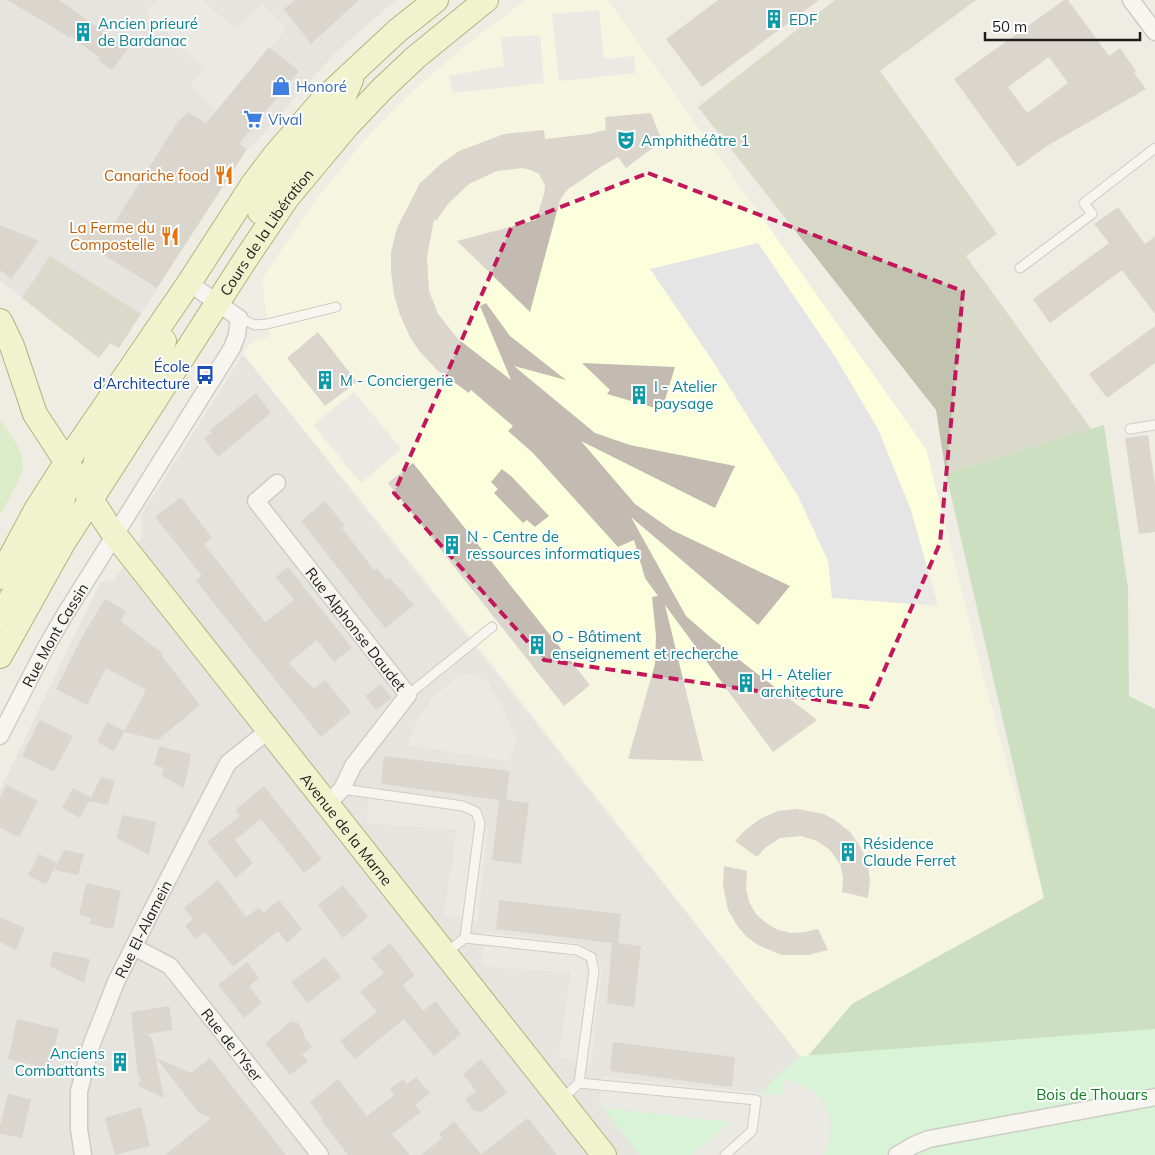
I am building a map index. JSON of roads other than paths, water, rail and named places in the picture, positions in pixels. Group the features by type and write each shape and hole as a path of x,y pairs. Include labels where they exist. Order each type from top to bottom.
{"main road":[{"path":"0,577 36,510 66,463 189,283 249,190 275,156 323,100 397,31 436,0"},
{"name":"Cours de la Libération","path":"0,656 55,556 217,303 287,198 347,126 382,89 416,57 486,0"},
{"path":"217,303 234,252 288,166 339,107 355,71"},
{"path":"91,500 92,474 100,449 158,356 189,283"},
{"name":"Avenue de la Marne","path":"0,321 6,348 35,414 115,536 269,730 334,797 445,953 604,1155"},
{"path":"0,618 59,515 65,490 66,463"}],"street":[{"path":"1131,0 1155,32"},
{"path":"189,283 239,318"},
{"name":"Rue Mont Cassin","path":"0,736 46,647 232,348 237,335 239,318"},
{"name":"Rue Alphonse Daudet","path":"277,483 256,501 408,695 353,766 334,797"},
{"name":"Rue El-Alamein","path":"83,1155 79,1129 80,1091 91,1046 116,982 228,763 269,730"},
{"name":"Rue de l'Yser","path":"134,948 170,966 320,1155"},
{"path":"897,1155 929,1139 1155,1097"}],"lane":[{"path":"1020,268 1092,214 1084,203 1155,148"},
{"path":"239,318 255,325 267,324 336,307"},
{"path":"1130,429 1155,425"},
{"path":"408,695 492,627"},
{"path":"334,797 463,806 476,812 480,823 465,938"},
{"path":"445,953 465,938 577,950 591,957 594,971 579,1083 561,1100"},
{"path":"579,1083 756,1100 752,1132 725,1155"}],"place":[{"name":"EDF","path":"774,19"},
{"name":"Ancien prieuré de Bardanac","path":"83,32"},
{"name":"Honoré","path":"281,86"},
{"name":"Vival","path":"253,119"},
{"name":"Amphithéâtre 1","path":"626,140"},
{"name":"Canariche food","path":"224,175"},
{"name":"La Ferme du Compostelle","path":"170,236"},
{"name":"École d'Architecture","path":"205,375"},
{"name":"M - Conciergerie","path":"325,380"},
{"name":"I - Atelier paysage","path":"639,395"},
{"name":"N - Centre de ressources informatiques","path":"452,545"},
{"name":"O - Bâtiment enseignement et recherche","path":"537,645"},
{"name":"H - Atelier architecture","path":"746,683"},
{"name":"Résidence Claude Ferret","path":"848,852"},
{"name":"Anciens Combattants","path":"120,1062"}],"park label":[{"name":"Bois de Thouars","path":"1092,1094"}]}
